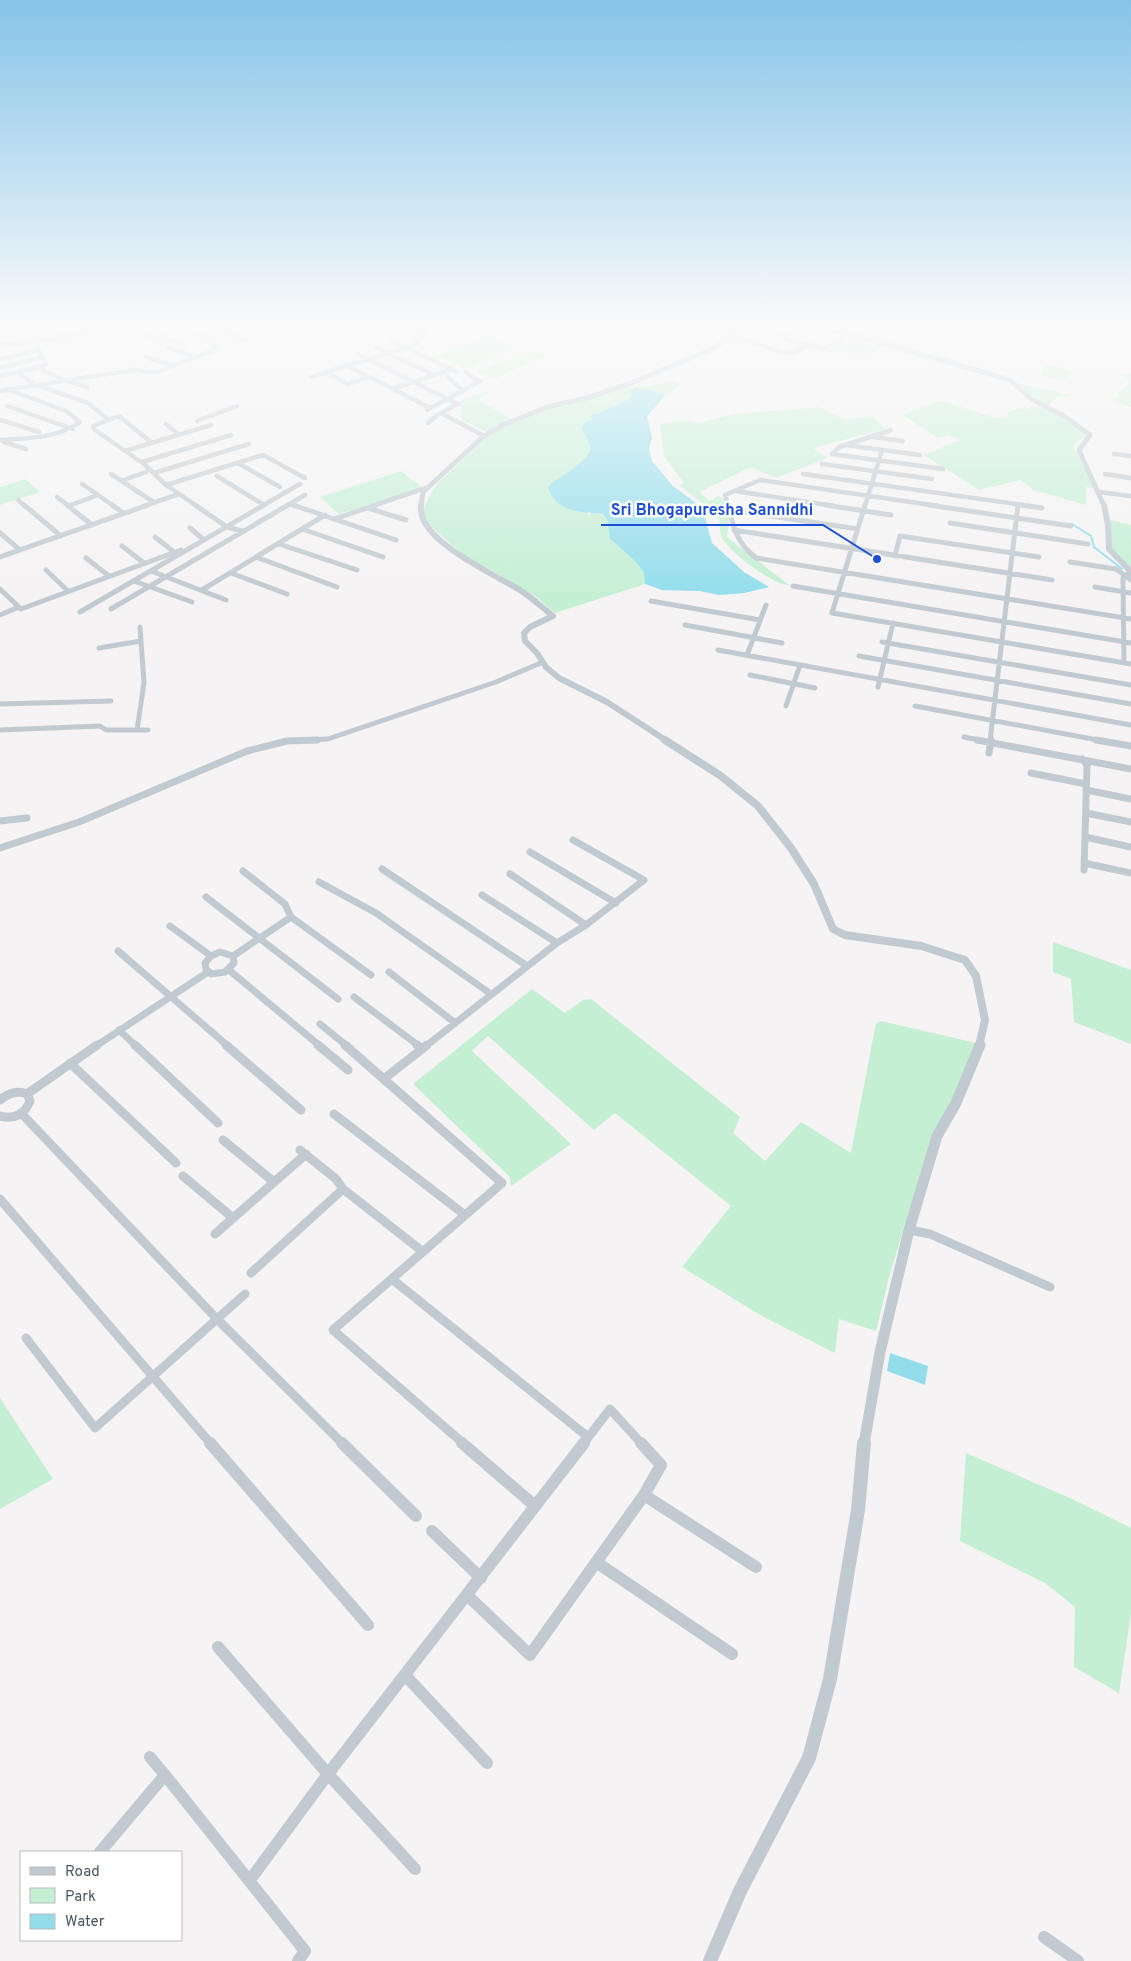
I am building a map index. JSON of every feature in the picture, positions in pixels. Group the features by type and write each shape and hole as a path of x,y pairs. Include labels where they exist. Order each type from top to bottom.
{"street":[{"path":"40,418 71,428"},
{"path":"0,440 42,436 71,428 80,422 74,418"},
{"path":"115,418 93,426 95,430 142,462 166,485 227,527 242,532"},
{"path":"121,418 152,442"},
{"path":"193,418 205,427"},
{"path":"197,420 204,418"},
{"path":"428,424 436,418"},
{"path":"447,418 484,436"},
{"path":"519,418 503,424 484,436 426,488 423,492 420,513 425,524 466,561 523,592 553,616 530,627 524,633 525,641 559,678 606,702 721,776 758,806 791,848 814,884 833,929 845,935 935,950 965,960 972,967 976,976 985,1020 984,1034 956,1103 938,1136 909,1230 880,1352 865,1434 858,1510 828,1688 809,1758 740,1891 710,1961"},
{"path":"1066,418 1089,433 1089,438 1080,446 1079,450 1099,492 1108,525 1109,549 1131,573 1124,575"},
{"path":"0,420 39,432"},
{"path":"166,424 179,434"},
{"path":"125,451 211,425"},
{"path":"0,434 71,428"},
{"path":"891,430 839,447 832,454 943,469"},
{"path":"142,462 231,435"},
{"path":"871,437 903,442"},
{"path":"0,440 26,449"},
{"path":"154,474 249,444"},
{"path":"846,445 920,455"},
{"path":"882,450 832,613 1131,664"},
{"path":"1114,454 1131,456"},
{"path":"166,485 263,455 305,478"},
{"path":"238,463 280,486"},
{"path":"822,464 932,479"},
{"path":"121,481 146,472"},
{"path":"111,474 155,503"},
{"path":"803,474 1042,508"},
{"path":"1105,474 1131,478"},
{"path":"217,476 264,505"},
{"path":"1071,526 760,480 725,495 731,510 735,536 748,553 756,558 1131,617"},
{"path":"82,484 124,514"},
{"path":"80,612 300,484"},
{"path":"334,519 426,488"},
{"path":"734,491 892,515"},
{"path":"1099,492 1131,496"},
{"path":"0,557 179,494"},
{"path":"68,506 98,495"},
{"path":"111,609 305,495"},
{"path":"57,497 92,525"},
{"path":"18,500 61,536"},
{"path":"290,504 396,540"},
{"path":"989,754 1018,504"},
{"path":"368,508 406,520"},
{"path":"731,510 858,529"},
{"path":"134,581 190,602 231,573 325,516"},
{"path":"950,523 1088,544"},
{"path":"190,528 204,540"},
{"path":"302,529 383,557"},
{"path":"734,530 1052,580"},
{"path":"0,533 20,550"},
{"path":"895,556 900,536 1039,557"},
{"path":"155,537 174,552"},
{"path":"278,544 357,570"},
{"path":"0,615 195,545"},
{"path":"122,546 144,563"},
{"path":"86,558 109,576"},
{"path":"256,558 337,587"},
{"path":"1070,562 1116,569 1131,580"},
{"path":"46,570 68,591"},
{"path":"151,571 226,600"},
{"path":"231,573 287,594"},
{"path":"1124,575 1124,663"},
{"path":"793,586 1131,643"},
{"path":"1095,587 1131,593"},
{"path":"0,589 20,607"},
{"path":"651,601 760,620"},
{"path":"747,656 766,605"},
{"path":"878,687 884,660 885,642 893,623"},
{"path":"685,625 782,643"},
{"path":"138,730 144,683 140,628"},
{"path":"99,648 141,641"},
{"path":"885,642 1131,685"},
{"path":"718,650 1131,725"},
{"path":"859,656 1131,704"},
{"path":"0,848 79,822 247,752 287,741 328,738 363,728 496,682 543,662"},
{"path":"786,706 800,665"},
{"path":"750,675 816,688"},
{"path":"0,704 111,701"},
{"path":"915,706 1131,746"},
{"path":"0,730 100,726 106,730 148,730"},
{"path":"964,737 1131,769"},
{"path":"1082,759 1087,765 1084,866 1131,873"},
{"path":"1032,773 1131,798"},
{"path":"1086,813 1131,822"},
{"path":"0,821 27,818"},
{"path":"1085,837 1131,847"},
{"path":"385,1078 557,943 586,925 644,880 573,840"},
{"path":"530,852 616,903"},
{"path":"382,869 527,966"},
{"path":"243,871 285,904 291,917 371,975"},
{"path":"510,874 586,925"},
{"path":"319,882 376,913 491,994"},
{"path":"482,895 557,943"},
{"path":"206,898 338,999"},
{"path":"233,956 291,917"},
{"path":"170,926 210,956"},
{"path":"118,951 301,1110"},
{"path":"208,972 205,963 210,956 220,952 233,956"},
{"path":"27,1094 70,1063 208,972 220,974 229,970 234,963 233,956"},
{"path":"229,970 348,1070"},
{"path":"389,972 454,1022"},
{"path":"354,997 421,1048"},
{"path":"320,1024 385,1078 502,1182 333,1330 535,1506"},
{"path":"119,1030 218,1124"},
{"path":"70,1063 176,1164"},
{"path":"0,1100 12,1092 18,1091 27,1094"},
{"path":"0,1116 11,1118 22,1113 28,1105 29,1097 27,1094"},
{"path":"22,1113 217,1319 416,1516"},
{"path":"334,1114 465,1215"},
{"path":"223,1140 274,1182"},
{"path":"215,1234 274,1182 303,1152 336,1178 344,1189 422,1251"},
{"path":"183,1176 233,1218"},
{"path":"251,1273 344,1189"},
{"path":"0,1199 368,1625"},
{"path":"909,1230 930,1234 1050,1287"},
{"path":"392,1279 588,1437"},
{"path":"26,1338 95,1428 245,1294"},
{"path":"250,1880 328,1774 468,1596 610,1408 661,1465 644,1495 530,1655 468,1596"},
{"path":"644,1495 756,1567"},
{"path":"432,1531 481,1578"},
{"path":"596,1562 732,1654"},
{"path":"218,1647 328,1774 415,1870"},
{"path":"405,1676 487,1763"},
{"path":"150,1757 306,1951 298,1961"},
{"path":"101,1851 165,1775"},
{"path":"1044,1937 1078,1961"}],"green space":[{"path":"462,418 510,419 486,432 462,420"},
{"path":"526,418 592,418 593,420 586,436 591,449 587,459 588,514 602,512 607,519 610,539 636,562 644,573 645,584 555,613 535,596 493,571 468,559 428,522 423,512 437,484 487,437 507,425"},
{"path":"720,418 874,418 885,429 813,448 828,458 776,478 751,467 699,492 710,501 718,496 724,500 729,523 727,537 789,585 762,573 731,550 721,536 720,522 716,514 680,486 684,483 664,456 660,424 683,420 699,423"},
{"path":"907,418 1064,418 1077,426 1087,436 1078,441 1073,447 1086,470 1093,488 1086,487 1086,505 1034,490 1020,480 979,490 924,455 960,440 949,435 938,438"},
{"path":"401,471 423,488 339,514 320,497"},
{"path":"25,479 40,492 0,505 0,487"},
{"path":"1110,520 1131,525 1131,569 1111,549"},
{"path":"1053,942 1131,970 1131,1044 1074,1022 1071,979 1053,972"},
{"path":"532,989 565,1013 583,1000 591,999 740,1117 733,1133 765,1161 801,1122 851,1153 876,1023 881,1021 976,1043 953,1100 929,1145 889,1277 876,1331 839,1319 835,1353 760,1315 682,1267 731,1206 615,1113 594,1130 488,1036 472,1051 571,1144 511,1186 510,1177 413,1084"},
{"path":"0,1398 53,1479 0,1509"},
{"path":"966,1453 1070,1498 1131,1528 1131,1613 1119,1693 1074,1667 1075,1607 1045,1583 960,1541"}],"water":[{"path":"591,418 647,418 652,438 649,449 652,461 673,486 696,503 704,514 712,543 744,572 769,587 744,593 720,595 699,591 662,590 645,584 644,573 636,562 610,539 607,519 602,513 586,513 569,509 556,501 548,487 578,465 588,455 591,449 586,436 581,430 584,424 592,420"},
{"path":"890,1353 928,1366 925,1385 887,1371"}],"waterway":[{"path":"1072,524 1091,536 1094,547 1122,569"}],"place":[{"name":"Sri Bhogapuresha Sannidhi","path":"877,559"}]}
